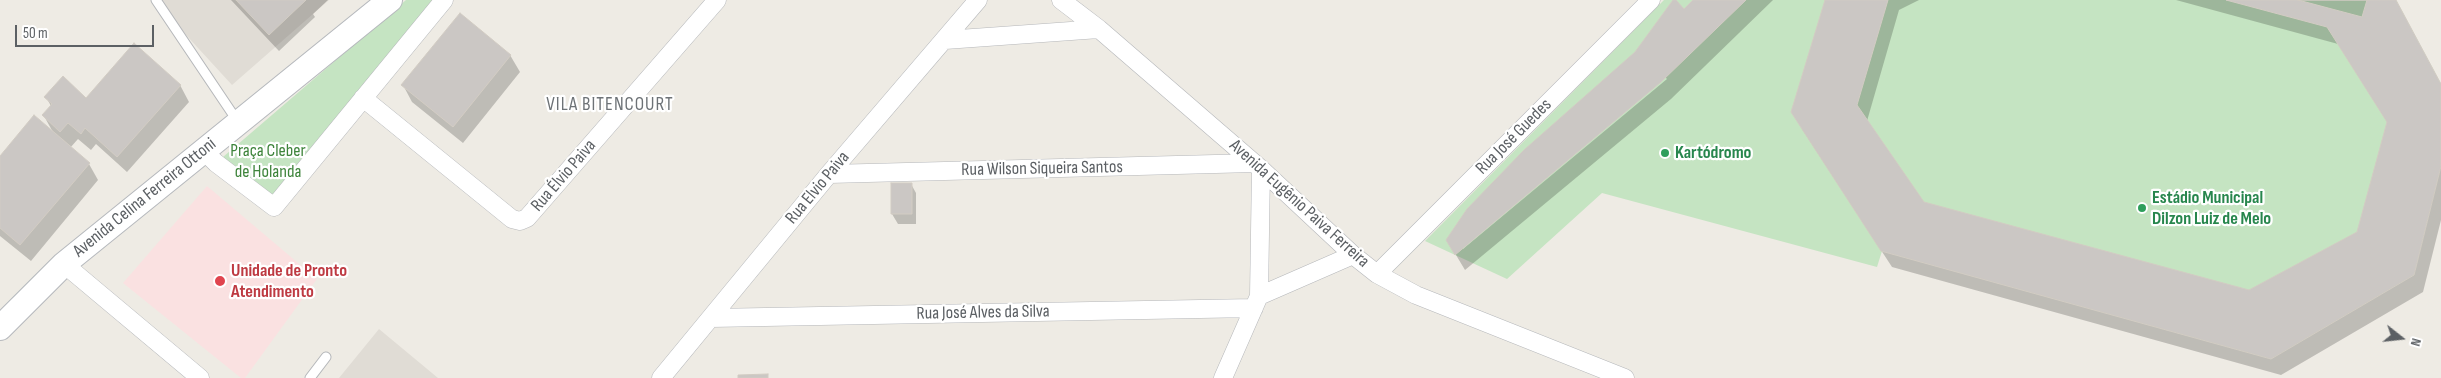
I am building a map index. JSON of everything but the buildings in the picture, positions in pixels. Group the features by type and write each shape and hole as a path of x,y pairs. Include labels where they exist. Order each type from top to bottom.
{"street":[{"name":"Avenida Celina Ferreira Ottoni","path":"0,328 64,264 390,0"},
{"path":"204,150 216,164 274,207 444,0"},
{"name":"Rua Élvio Paiva","path":"363,98 512,219 520,221 527,218 717,0"},
{"name":"Rua Elvio Paiva","path":"661,378 829,174 978,0"},
{"name":"Avenida Eugênio Paiva Ferreira","path":"1061,0 1099,29 1257,166 1376,274 1416,295 1625,378"},
{"name":"Rua José Guedes","path":"1376,274 1651,0"},
{"path":"945,40 1099,29"},
{"path":"1223,378 1257,302 1257,166"},
{"name":"Rua Wilson Siqueira Santos","path":"829,174 1257,166"},
{"path":"1257,302 1353,255"},
{"path":"64,264 200,378"},
{"name":"Rua José Alves da Silva","path":"711,318 1257,302"}],"lane":[{"path":"156,0 238,122"},
{"path":"310,378 326,357"}],"shaded area":[{"path":"154,0 329,0 232,85"},
{"name":"Unidade de Pronto Atendimento","path":"207,186 317,279 245,378 241,378 123,283"},
{"path":"379,329 438,378 339,378"}],"green space":[{"name":"Praça Cleber de Holanda","path":"406,0 443,0 273,207 216,163"},
{"name":"Estádio Municipal Dilzon Luiz de Melo","path":"1664,0 2396,0 2441,84 2441,166 2414,275 2271,359 1882,251 1877,267 1602,193 1507,279 1425,241"}],"place":[{"name":"Kartódromo","path":"1665,153"},
{"name":"Estádio Municipal Dilzon Luiz de Melo","path":"2142,208"},
{"name":"Unidade de Pronto Atendimento","path":"220,281"}],"district":[{"name":"VILA BITENCOURT","path":"610,105"}]}
